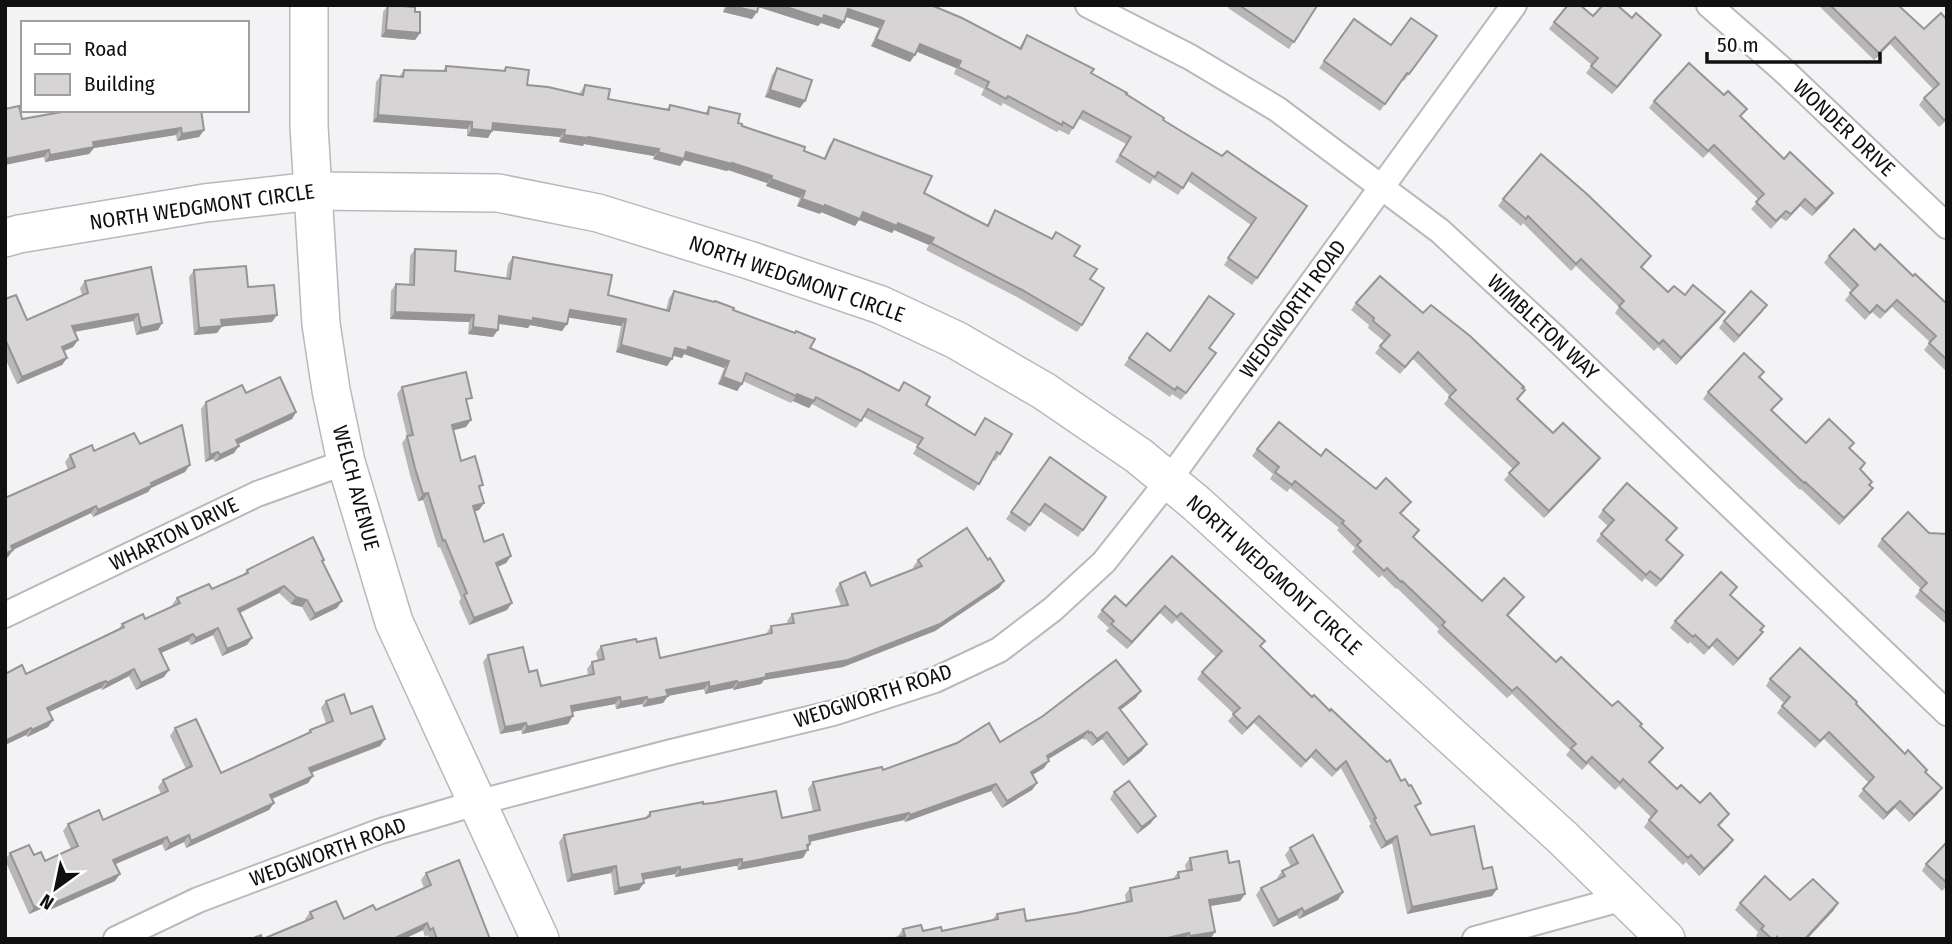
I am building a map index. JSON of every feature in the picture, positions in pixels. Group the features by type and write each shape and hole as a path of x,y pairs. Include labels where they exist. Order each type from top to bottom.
{"street":[{"name":"WELCH AVENUE","path":"309,5 309,125 321,324 346,462 394,622 540,939"},
{"name":"WIMBLETON WAY","path":"1088,5 1190,57 1277,109 1440,231 1947,713"},
{"name":"WEDGWORTH ROAD","path":"116,939 211,895 381,831 671,752 833,713 935,680 999,650 1053,610 1104,562 1168,481 1514,5"},
{"name":"WONDER DRIVE","path":"1709,5 1784,71 1947,226"},
{"name":"NORTH WEDGMONT CIRCLE","path":"5,238 205,203 313,191 498,193 598,214 749,260 881,306 956,340 1044,391 1139,456 1197,504 1564,839 1667,939"},
{"name":"WHARTON DRIVE","path":"5,615 257,494 346,462"},
{"path":"1475,939 1624,898"}],"building":[{"path":"388,5 415,7 415,12 420,12 420,33 386,30"},
{"path":"729,5 759,5 757,12"},
{"path":"780,5 931,5 1021,49 1027,35 1094,69 1091,73 1127,93 1164,118 1163,120 1222,156 1227,151 1307,206 1257,278 1228,258 1256,218 1192,173 1183,188 1158,172 1155,177 1120,155 1131,137 1083,111 1073,128 1063,122 1062,125 1008,96 1006,99 986,88 989,82 958,67 961,61 920,44 915,55 876,39 884,21 848,9 844,22 824,15 823,19"},
{"path":"1239,5 1316,5 1317,6 1294,42"},
{"path":"1568,5 1580,5 1593,16 1603,5 1617,5 1632,18 1636,13 1661,35 1617,87 1591,66 1598,58 1554,22"},
{"path":"1830,5 1898,5 1924,29 1941,13 1947,20 1947,118 1944,120 1924,98 1939,84 1895,37 1879,53"},
{"path":"1411,18 1437,36 1385,104 1324,61 1354,19 1391,45"},
{"path":"1689,63 1724,95 1728,91 1747,109 1740,116 1784,159 1790,152 1833,193 1816,209 1805,199 1791,214 1786,211 1776,221 1756,202 1764,194 1714,145 1708,151 1654,101"},
{"path":"446,66 505,71 506,67 529,70 527,85 583,95 585,85 610,89 608,99 669,110 670,105 708,114 709,107 740,114 738,123 742,126 805,147 804,151 825,159 834,139 932,176 924,193 988,226 995,210 1052,239 1056,232 1080,246 1074,256 1097,269 1090,279 1104,288 1082,325 1022,290 931,243 934,238 863,212 860,219 802,199 805,191 771,179 772,176 732,163 686,152 684,159 658,152 659,149 564,135 565,130 493,123 492,131 472,129 472,122 378,115 381,75 403,77 404,70 446,71"},
{"path":"777,68 812,80 805,101 770,90"},
{"path":"19,106 22,119 62,112 201,112 204,130 182,134 181,128 93,142 94,147 50,155 49,150 5,159 5,109"},
{"path":"1541,154 1651,256 1641,267 1668,292 1674,286 1685,295 1693,285 1725,312 1681,358 1663,340 1659,344 1619,306 1624,301 1581,259 1576,264 1528,216 1526,219 1503,199"},
{"path":"1854,229 1875,250 1880,244 1947,304 1947,360 1929,343 1936,336 1897,300 1885,312 1877,305 1870,313 1850,293 1858,285 1829,256"},
{"path":"415,249 456,251 455,271 510,279 513,257 612,275 608,295 669,311 674,291 715,301 815,339 810,348 899,391 904,382 930,397 926,405 975,435 985,418 1012,434 1000,454 997,452 979,484 917,447 923,438 868,409 861,421 816,397 814,401 797,394 796,396 746,373 742,384 723,377 729,361 688,347 687,351 675,348 672,359 621,345 626,319 570,310 567,324 499,316 498,330 473,327 474,315 395,312 396,284 414,285"},
{"path":"246,266 248,287 274,285 277,315 221,320 222,326 199,328 194,270"},
{"path":"151,267 162,323 141,328 138,314 72,326 78,340 62,347 67,358 22,377 5,339 5,299 16,295 27,320 88,293 85,281"},
{"path":"1380,276 1423,313 1431,305 1470,336 1524,387 1522,388 1525,390 1517,399 1553,433 1563,423 1600,458 1549,511 1509,473 1519,463 1449,397 1456,390 1418,352 1405,367 1380,346 1390,335 1356,303"},
{"path":"1751,291 1767,305 1739,336 1724,321"},
{"path":"1209,296 1234,314 1209,348 1216,353 1186,393 1177,387 1175,390 1129,358 1147,333 1170,351"},
{"path":"1744,353 1764,372 1759,377 1782,399 1771,410 1806,443 1829,419 1854,443 1849,448 1865,463 1860,469 1872,482 1869,485 1873,488 1844,518 1708,392"},
{"path":"466,372 472,398 466,399 471,420 452,425 461,461 475,456 483,485 479,486 484,503 473,506 484,542 503,534 511,556 496,563 512,603 474,618 464,595 467,593 445,540 443,541 428,493 423,494 407,436 413,435 402,387"},
{"path":"280,377 296,412 236,440 239,446 220,455 218,452 210,455 206,402 242,385 246,393"},
{"path":"1279,422 1321,456 1326,449 1376,489 1386,478 1411,502 1400,513 1419,530 1413,537 1482,601 1504,578 1524,597 1507,615 1556,662 1561,657 1612,706 1618,701 1642,724 1640,726 1663,748 1649,762 1677,789 1681,785 1700,803 1710,793 1729,814 1718,825 1733,840 1704,869 1691,855 1688,858 1649,820 1657,811 1623,779 1620,783 1592,757 1586,763 1571,748 1576,744 1517,687 1512,691 1442,625 1445,622 1402,581 1387,568 1384,571 1357,545 1361,541 1342,523 1344,521 1295,481 1292,485 1275,472 1279,467 1257,449"},
{"path":"182,425 190,465 98,510 96,506 11,546 13,550 5,554 5,498 75,467 70,455 92,445 94,451 134,433 140,444"},
{"path":"1050,457 1106,497 1083,530 1045,504 1030,525 1011,512"},
{"path":"1627,483 1677,528 1666,540 1683,555 1661,580 1650,571 1646,575 1601,534 1614,520 1603,510"},
{"path":"1908,512 1929,533 1947,534 1947,614 1920,590 1927,583 1882,539"},
{"path":"967,528 1004,581 940,624 848,660 766,674 766,677 738,683 737,681 709,687 709,682 666,690 668,696 648,700 647,697 621,702 620,697 571,706 573,716 527,727 526,723 505,727 488,655 523,647 529,672 537,670 541,686 594,674 592,662 604,659 601,646 656,638 660,658 772,633 771,626 794,623 792,614 848,605 840,583 865,572 871,586 922,566 918,560"},
{"path":"313,537 342,601 315,614 307,600 296,597 284,586 238,609 252,638 227,649 218,628 196,638 193,634 159,649 169,670 141,683 134,669 107,683 98,684 47,708 53,720 5,741 5,674 22,665 26,674 124,627 122,624 143,614 145,619 180,603 177,598 209,584 212,589 248,573 247,570"},
{"path":"1172,556 1265,641 1260,646 1312,697 1314,695 1330,711 1331,709 1387,762 1390,760 1401,781 1405,779 1409,786 1411,785 1421,803 1415,806 1431,835 1474,826 1483,869 1492,867 1497,889 1412,907 1397,836 1386,842 1346,761 1336,770 1316,750 1306,761 1259,716 1247,728 1233,714 1240,708 1202,672 1222,651 1181,613 1177,617 1165,606 1132,642 1111,624 1114,621 1102,610 1115,596 1126,606"},
{"path":"1721,572 1737,587 1730,595 1764,626 1760,630 1763,632 1738,659 1717,639 1709,648 1675,621"},
{"path":"1800,648 1857,702 1905,754 1908,750 1942,788 1914,815 1900,801 1887,813 1863,789 1874,777 1829,732 1820,741 1782,706 1790,697 1770,679"},
{"path":"1116,660 1141,691 1119,708 1147,744 1128,759 1107,732 1097,739 1088,731 1047,756 1049,761 1031,772 1037,783 1007,801 996,784 910,815 909,813 809,836 808,850 742,863 740,859 642,874 644,883 619,888 616,866 572,875 564,835 646,818 650,816 650,812 776,791 782,818 820,810 813,782 882,767 883,770 957,743 989,723 1000,742 1043,716"},
{"path":"344,694 351,714 372,706 385,739 309,768 313,776 270,795 274,803 191,841 189,835 170,844 167,837 113,860 120,874 50,905 48,901 34,907 10,853 29,845 34,855 41,852 45,861 78,846 68,824 99,810 103,820 168,791 163,780 192,766 175,728 196,719 221,773 333,721 326,701"},
{"path":"1129,781 1156,816 1142,827 1114,792"},
{"path":"1313,835 1343,892 1304,912 1302,908 1278,920 1261,888 1285,876 1282,871 1298,863 1290,848"},
{"path":"1947,842 1947,883 1926,864"},
{"path":"1227,851 1229,863 1239,861 1245,894 1209,900 1215,932 1190,936 1189,933 1163,939 890,939 905,936 903,929 921,925 923,931 941,927 942,931 998,919 997,914 1024,909 1026,921 1132,901 1130,888 1179,878 1178,872 1192,870 1190,858"},
{"path":"459,860 490,939 437,939 433,928 430,930 427,923 393,939 263,939 313,918 310,912 336,901 344,919 373,905 376,910 431,885 426,873"},
{"path":"1765,876 1790,900 1813,879 1838,903 1805,939 1772,939 1761,929 1764,926 1740,903"}]}
